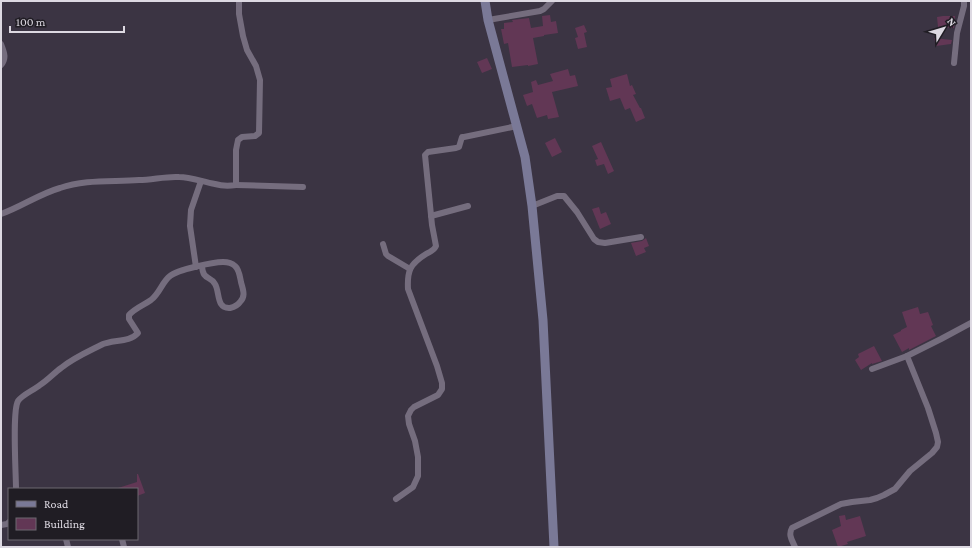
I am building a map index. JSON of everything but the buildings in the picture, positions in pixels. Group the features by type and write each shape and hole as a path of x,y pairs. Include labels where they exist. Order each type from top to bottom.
{"street":[{"path":"236,186 236,150 238,140 242,137 255,136 259,133 260,80 256,66 247,50 243,36 239,14 239,1"},
{"path":"485,1 488,20 525,157 532,206 543,320 554,547"},
{"path":"488,20 540,11 552,1"},
{"path":"954,63 957,33 964,1"},
{"path":"1,44 5,56 1,65"},
{"path":"396,499 413,487 418,476 418,458 408,416 414,407 438,395 442,389 442,383 437,366 408,289 407,278 410,269 414,264 436,248 431,216 425,155 428,152 459,147 464,137 517,126"},
{"path":"1,214 61,187 96,181 178,177 220,185 303,187"},
{"path":"16,488 16,406 21,398 42,385 60,368 71,361 104,344 134,336 138,333 129,319 129,315 132,311 152,300 158,294 169,277 173,274 199,266 223,262 229,263 236,267 239,273 244,293 242,301 237,305 228,308 221,304 218,298 216,284 204,274 199,266 190,226 191,210 201,181"},
{"path":"532,206 557,196 564,196 577,212 594,240 605,243 641,237"},
{"path":"431,216 468,206"},
{"path":"383,244 388,256 410,269"},
{"path":"872,369 907,356 971,322"},
{"path":"795,547 790,536 790,532 794,527 841,504 870,500 895,489 910,471 937,447 938,442 936,433 928,408 907,356"}]}
